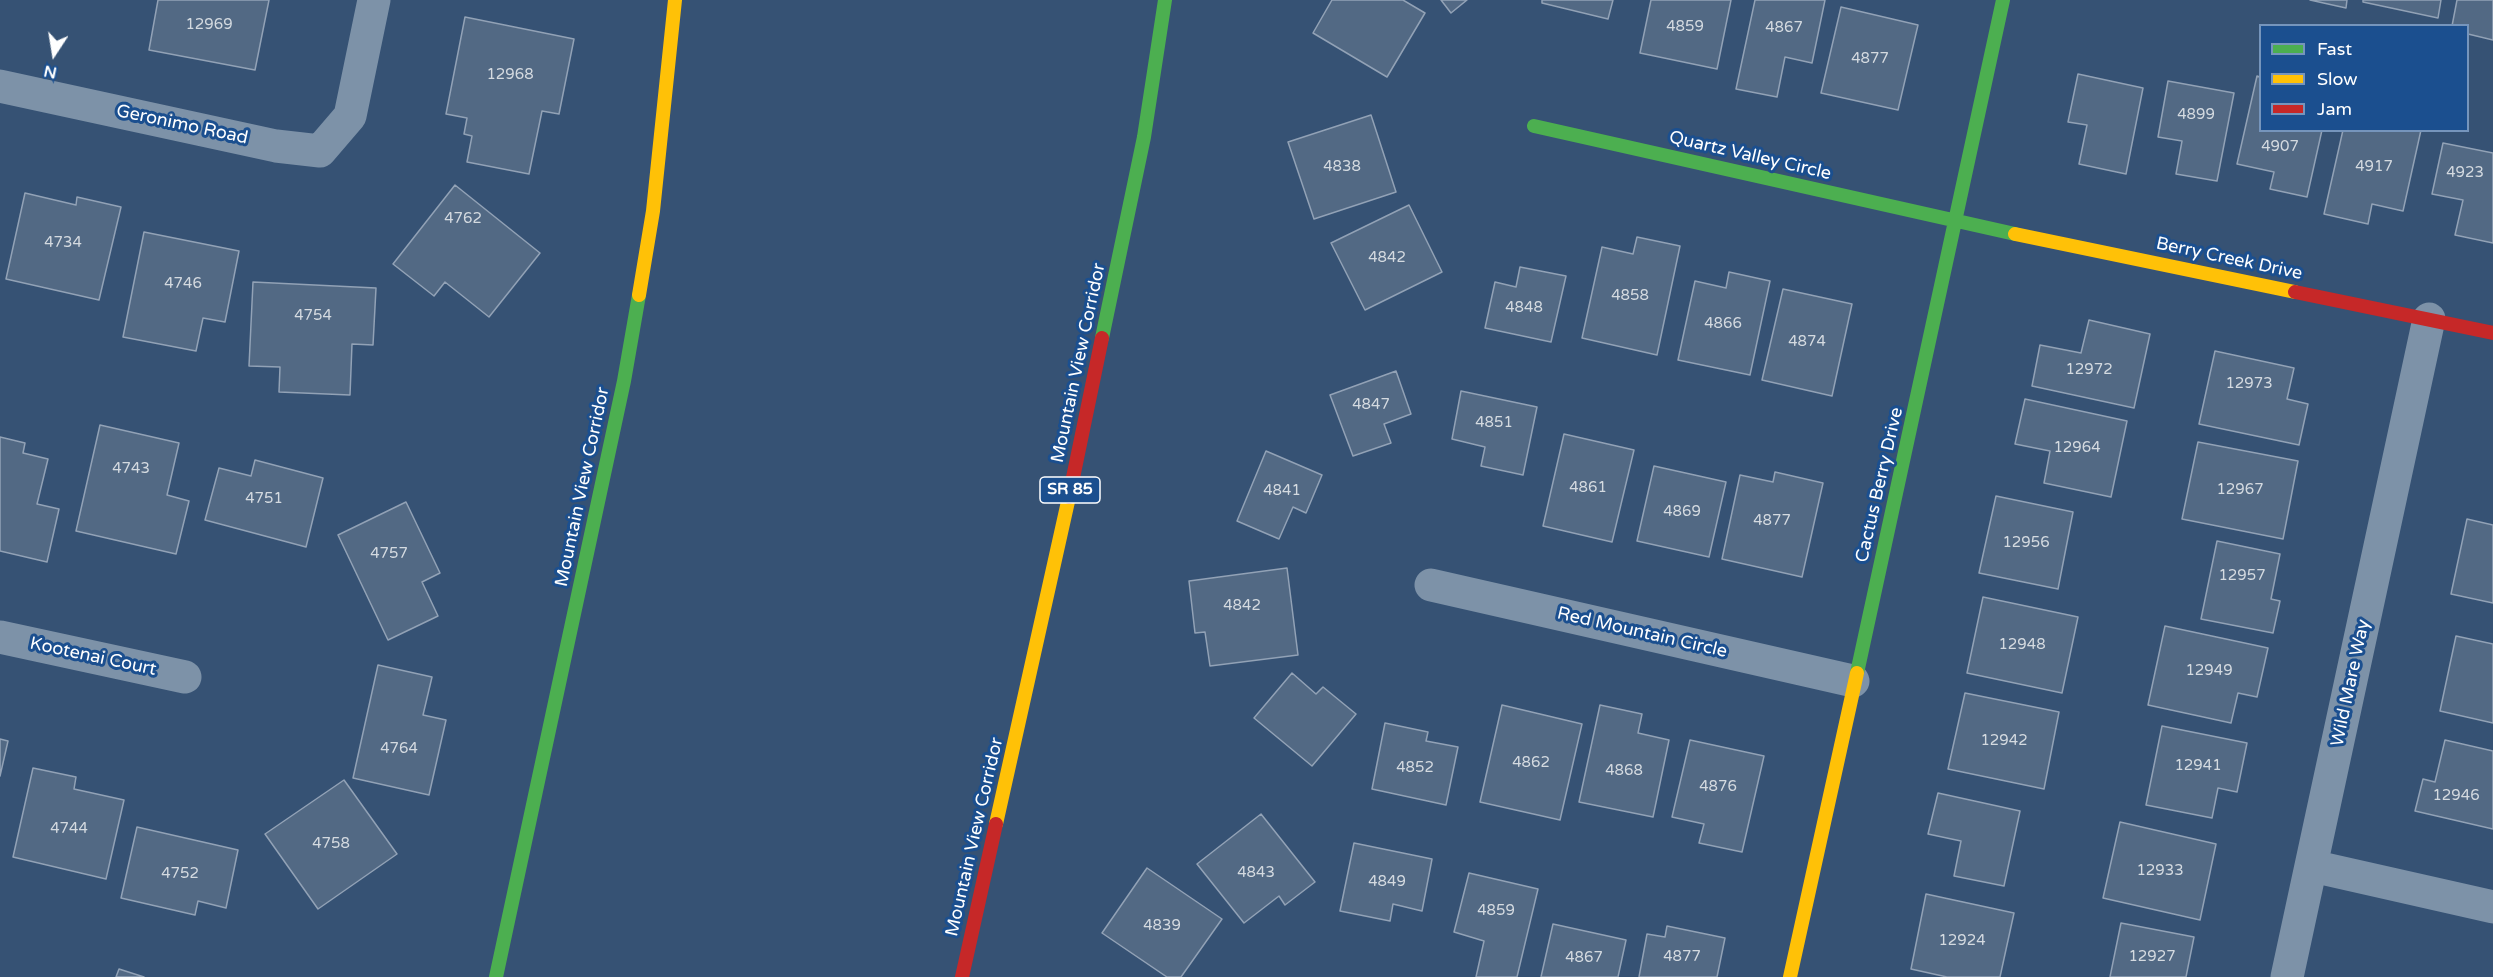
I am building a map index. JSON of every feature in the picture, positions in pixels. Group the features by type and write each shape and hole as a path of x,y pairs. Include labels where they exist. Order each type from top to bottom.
{"main road":[{"name":"Mountain View Corridor","path":"496,977 624,381 653,211 675,0"},
{"name":"Mountain View Corridor","path":"963,977 1064,520 1144,137 1165,0"},
{"name":"Cactus Berry Drive","path":"1790,977 1853,681 1958,222 2003,0"},
{"name":"Quartz Valley Circle","path":"1534,126 1958,222"},
{"name":"Berry Creek Drive","path":"1958,222 2493,333"}],"street":[{"name":"Geronimo Road","path":"0,86 276,146 320,151 350,116 374,0"},
{"name":"Wild Mare Way","path":"2287,977 2429,319"},
{"name":"Red Mountain Circle","path":"1431,585 1853,681"},
{"name":"Kootenai Court","path":"0,637 185,677"},
{"path":"2312,866 2493,907"}],"building":[{"path":"158,0 269,0 255,70 149,50"},
{"path":"1332,0 1403,0 1425,13 1387,77 1313,33"},
{"path":"1441,0 1467,0 1451,13"},
{"path":"1542,0 1613,0 1608,19 1542,3"},
{"path":"1651,0 1731,0 1717,69 1640,53"},
{"path":"1755,0 1825,0 1812,63 1785,57 1777,97 1736,89"},
{"path":"2310,0 2347,0 2346,8"},
{"path":"2363,0 2441,0 2438,18 2363,2"},
{"path":"2457,0 2493,0 2493,40 2469,34 2469,24 2452,24"},
{"path":"1841,7 1918,25 1898,110 1821,93"},
{"path":"465,17 574,39 559,114 542,111 529,174 467,162 472,136 464,134 467,118 446,114"},
{"path":"2078,74 2143,88 2126,174 2079,164 2087,125 2068,122"},
{"path":"2257,76 2259,77 2259,132 2322,132 2307,197 2270,189 2274,172 2237,164"},
{"path":"2168,81 2234,93 2217,181 2176,174 2182,141 2158,137"},
{"path":"1371,115 1396,192 1314,219 1288,142"},
{"path":"2343,132 2421,132 2403,211 2372,204 2368,224 2324,214"},
{"path":"2443,143 2493,153 2493,243 2455,235 2463,200 2432,194"},
{"path":"455,185 540,253 489,317 445,282 434,296 393,264"},
{"path":"25,193 76,205 77,197 121,207 99,300 6,279"},
{"path":"1409,205 1442,272 1365,310 1331,243"},
{"path":"144,232 239,251 225,322 203,318 196,351 123,337"},
{"path":"1637,237 1680,246 1657,355 1582,338 1602,247 1633,254"},
{"path":"1520,267 1566,276 1551,342 1485,328 1495,282 1516,287"},
{"path":"1729,272 1770,281 1750,375 1678,360 1695,281 1726,288"},
{"path":"253,282 376,288 373,345 352,344 350,395 279,392 280,367 249,366"},
{"path":"1783,289 1852,304 1832,396 1762,380"},
{"path":"2089,320 2150,334 2134,408 2032,386 2040,345 2081,353"},
{"path":"2215,351 2294,368 2287,399 2308,404 2299,445 2199,424"},
{"path":"1396,371 1411,414 1384,424 1391,443 1353,456 1330,395"},
{"path":"1461,391 1537,407 1523,475 1481,466 1485,447 1452,439"},
{"path":"2025,399 2127,421 2111,497 2044,483 2050,451 2015,444"},
{"path":"100,425 179,443 167,495 189,501 176,554 76,531"},
{"path":"1564,434 1634,450 1612,542 1543,526"},
{"path":"0,437 25,443 23,453 48,459 37,504 59,509 47,562 0,551"},
{"path":"2198,442 2298,461 2283,539 2182,519"},
{"path":"1266,451 1322,475 1306,513 1293,507 1279,539 1237,521"},
{"path":"255,460 323,478 306,547 205,520 219,468 251,476"},
{"path":"1654,466 1726,482 1709,557 1637,541"},
{"path":"1775,472 1823,483 1802,577 1722,559 1740,475 1773,482"},
{"path":"1996,496 2073,512 2058,589 1979,573"},
{"path":"406,502 440,573 422,582 438,616 388,640 338,535"},
{"path":"2467,519 2493,525 2493,603 2451,594"},
{"path":"2217,541 2280,554 2271,599 2280,601 2273,633 2201,619"},
{"path":"1287,568 1298,655 1210,666 1205,632 1195,633 1189,581"},
{"path":"1983,597 2078,617 2062,693 1967,673"},
{"path":"2165,626 2268,648 2257,697 2238,693 2231,723 2148,705"},
{"path":"2456,636 2493,644 2493,723 2440,711"},
{"path":"378,665 432,677 423,715 446,720 429,795 353,778"},
{"path":"1292,673 1316,694 1323,687 1356,714 1312,766 1254,718"},
{"path":"1965,693 2059,712 2044,789 1948,769"},
{"path":"1502,705 1582,724 1560,820 1480,802"},
{"path":"1600,705 1642,714 1638,733 1669,740 1653,817 1579,802"},
{"path":"1385,723 1428,732 1426,741 1458,747 1446,805 1372,789"},
{"path":"2162,726 2247,743 2237,792 2218,788 2212,818 2146,805"},
{"path":"0,739 8,741 0,776"},
{"path":"1690,740 1764,756 1742,852 1699,843 1704,824 1672,817"},
{"path":"2445,740 2493,751 2493,829 2415,811 2423,779 2435,782"},
{"path":"33,768 76,777 74,789 124,800 106,879 13,857"},
{"path":"344,780 397,854 318,909 265,834"},
{"path":"1938,793 2020,811 2004,886 1954,876 1961,841 1928,834"},
{"path":"1261,814 1315,882 1285,905 1279,896 1244,923 1197,864"},
{"path":"2120,822 2216,844 2200,920 2103,898"},
{"path":"137,827 238,850 226,908 198,901 195,915 121,898"},
{"path":"1354,843 1432,859 1422,911 1393,904 1390,921 1340,911"},
{"path":"1147,868 1222,919 1181,977 1167,977 1102,933"},
{"path":"1469,873 1538,889 1517,977 1476,977 1484,941 1454,932"},
{"path":"1926,894 2014,913 2000,977 1947,977 1911,969"},
{"path":"2121,923 2194,937 2186,977 2110,977"},
{"path":"1553,924 1626,940 1618,977 1541,977"},
{"path":"1667,926 1725,938 1717,977 1639,977 1647,934 1665,937"},
{"path":"119,969 144,977 116,977"}],"traffic: fast":[{"path":"1102,338 1144,137 1165,0"},
{"path":"1857,673 2003,0"},
{"path":"1534,126 2015,234"},
{"path":"496,977 624,381 639,295"}],"traffic: slow":[{"path":"639,295 653,211 675,0"},
{"path":"2015,234 2295,292"},
{"path":"996,824 1069,497"},
{"path":"1790,977 1857,673"}],"traffic: jam":[{"path":"2295,292 2493,333"},
{"path":"1069,497 1102,338"},
{"path":"962,977 996,824"}]}
